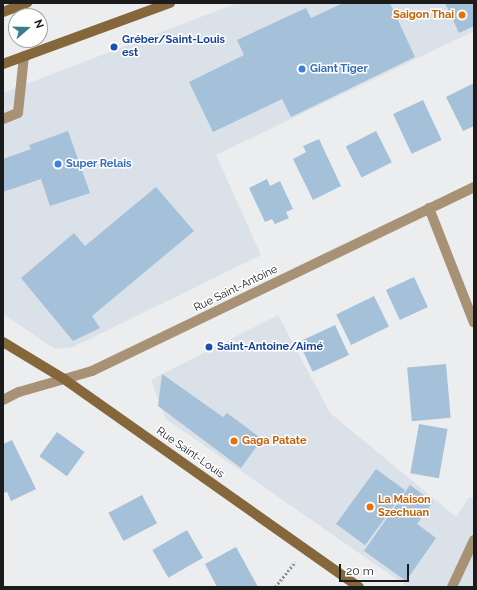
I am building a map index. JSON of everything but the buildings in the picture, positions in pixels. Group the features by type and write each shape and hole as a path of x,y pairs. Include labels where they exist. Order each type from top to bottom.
{"street":[{"path":"3,12 27,3"},
{"path":"3,64 170,3"},
{"path":"3,119 18,113 24,56"},
{"name":"Rue Saint-Antoine","path":"3,400 20,392 92,371 474,187"},
{"path":"429,208 474,323"},
{"name":"Rue Saint-Louis","path":"3,342 64,379 359,587"},
{"path":"452,587 474,540"}],"path":[{"path":"275,587 305,549"}],"shaded area":[{"path":"237,3 474,3 474,31 216,155 261,255 73,347 55,349 3,314 3,93"},
{"path":"278,315 330,413 456,517 469,497 474,499 474,587 408,587 166,419 151,380"}],"place":[{"name":"Saigon Thai","path":"462,15"},
{"name":"Gréber/Saint-Louis est","path":"114,47"},
{"name":"Giant Tiger","path":"302,69"},
{"name":"Super Relais","path":"58,164"},
{"name":"Saint-Antoine/Aimé","path":"209,347"},
{"name":"Gaga Patate","path":"234,441"},
{"name":"La Maison Szechuan","path":"370,507"}]}
